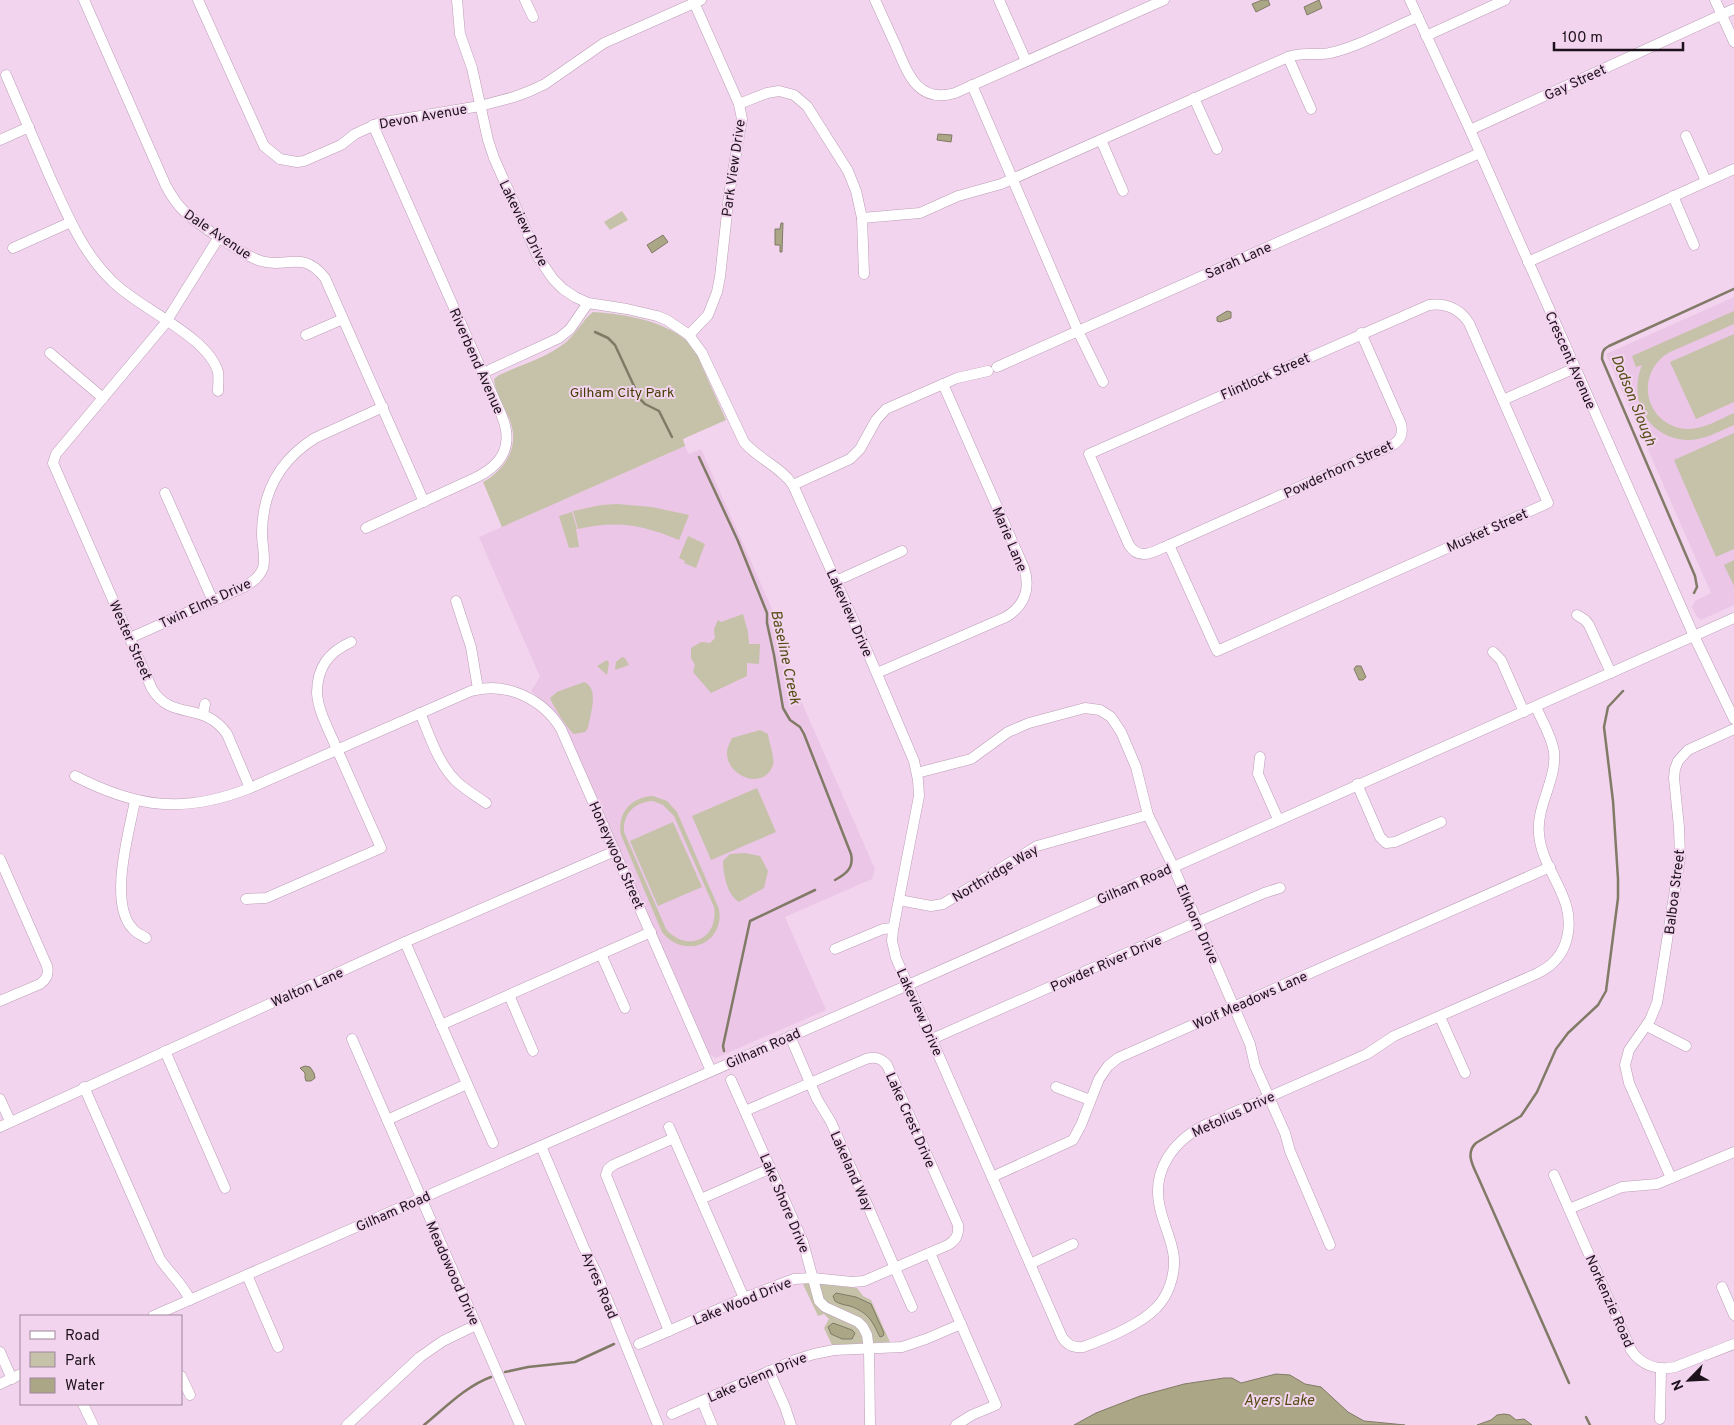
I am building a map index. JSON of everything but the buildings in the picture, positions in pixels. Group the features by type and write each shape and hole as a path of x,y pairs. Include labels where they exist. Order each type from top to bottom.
{"street":[{"name":"Devon Avenue","path":"198,0 260,139 264,146 274,155 288,161 304,161 341,145 355,134 384,122 496,103 530,91 604,43 696,1"},
{"name":"Lakeview Drive","path":"457,0 460,34 472,68 494,158 538,257 549,274 563,289 588,303 657,316 667,320 689,336 702,353 744,442 784,473 793,485 877,673 914,761 917,773 919,796 893,928 894,949 1062,1337"},
{"path":"526,0 533,17"},
{"path":"875,0 909,75 919,87 930,94 943,95 955,93 1164,0"},
{"path":"999,0 1026,61"},
{"name":"Crescent Avenue","path":"1410,0 1470,130 1694,636 1734,719"},
{"path":"1426,36 1505,0"},
{"path":"1716,0 1734,42"},
{"name":"Dale Avenue","path":"88,1 170,194 190,216 219,237 255,259 262,262 296,261 312,266 324,278 424,502"},
{"name":"Park View Drive","path":"689,336 708,315 717,292 728,195 742,120 739,104 696,1"},
{"name":"Gay Street","path":"1470,130 1734,9"},
{"path":"862,218 920,213 958,196 1012,179 1288,56 1299,53 1324,54 1341,50 1418,17"},
{"path":"1288,56 1310,109"},
{"path":"6,75 71,222 86,251 111,281 134,300 195,342 208,356 218,372 218,391"},
{"path":"972,85 1078,331 1103,382"},
{"path":"739,104 767,93 779,91 794,95 803,101 848,171 859,201 862,218 864,274"},
{"path":"1194,98 1217,149"},
{"name":"Riverbend Avenue","path":"366,528 485,473 495,466 504,453 507,442 507,430 483,373 373,126"},
{"path":"0,140 28,127"},
{"path":"1686,136 1706,181"},
{"path":"1101,140 1123,191"},
{"name":"Sarah Lane","path":"793,485 841,464 854,456 879,416 886,409 963,376 992,369 1480,153"},
{"path":"1528,262 1734,169"},
{"path":"1673,196 1694,245"},
{"path":"13,248 71,222"},
{"path":"50,353 103,398 167,321 219,237"},
{"path":"483,373 559,338 570,329 588,303"},
{"name":"Flintlock Street","path":"1089,454 1422,307 1442,305"},
{"name":"Musket Street","path":"1169,545 1216,651 1548,503 1472,328 1465,317 1454,309 1442,305"},
{"path":"306,335 343,319"},
{"name":"Powderhorn Street","path":"1089,454 1129,545 1133,551 1141,555 1169,545 1401,443 1403,430 1401,424 1361,333"},
{"path":"1503,400 1575,368"},
{"name":"Marie Lane","path":"877,673 1006,617 1021,604 1025,594 1027,581 1024,568 943,384"},
{"name":"Wester Street","path":"103,398 56,454 53,463 152,689 159,699 176,709 204,709 227,734 250,788"},
{"name":"Twin Elms Drive","path":"130,638 250,583 260,574 264,561 262,525 266,500 275,476 283,464 299,449 315,438 382,407"},
{"path":"165,493 213,600"},
{"path":"836,581 902,551"},
{"path":"456,601 472,647 478,689"},
{"path":"1578,615 1589,625 1611,673"},
{"name":"Gilham Road","path":"157,1315 1734,618"},
{"path":"246,899 266,898 381,848 319,706 318,684 326,660 339,648 351,642"},
{"path":"1493,652 1503,663 1524,712"},
{"name":"Honeywood Street","path":"75,776 135,801 155,804 187,804 218,799 250,788 478,689 498,689 522,695 542,707 555,720 615,851 711,1071"},
{"name":"Elkhorn Drive","path":"917,773 971,760 1008,732 1022,725 1075,709 1101,706 1111,717 1117,724 1127,744 1140,779 1148,815 1173,866 1250,1044 1255,1066 1330,1245"},
{"name":"Metolius Drive","path":"1062,1337 1065,1342 1073,1347 1083,1347 1139,1322 1156,1308 1167,1293 1175,1267 1174,1248 1162,1215 1158,1197 1158,1186 1164,1164 1174,1147 1191,1132 1367,1054 1394,1036 1542,971 1558,956 1565,944 1569,918 1566,905 1541,846 1539,824 1553,771 1554,752 1536,707"},
{"path":"420,713 442,763 449,773 465,789 486,803"},
{"name":"Balboa Street","path":"1671,1178 1626,1073 1625,1065 1629,1050 1647,1026 1657,1003 1678,873 1680,840 1674,778 1675,769 1678,761 1688,750 1734,729"},
{"path":"1260,757 1258,774 1278,819"},
{"path":"1357,784 1380,836 1386,843 1395,842 1441,822"},
{"path":"135,801 120,882 121,898 126,917 132,928 146,938"},
{"name":"Northridge Way","path":"899,900 927,905 940,905 959,896 1037,846 1148,815"},
{"name":"Walton Lane","path":"0,1127 405,942 615,851"},
{"path":"0,859 48,972 45,980 40,984 0,1001"},
{"name":"Wolf Meadows Lane","path":"992,1177 1074,1140 1103,1073 1118,1058 1550,867"},
{"name":"Powder River Drive","path":"932,1039 1197,922 1280,888"},
{"path":"835,949 883,928 893,928"},
{"path":"441,1025 651,932"},
{"path":"405,942 493,1143"},
{"path":"601,954 624,1008"},
{"path":"508,995 533,1051"},
{"path":"1440,1017 1465,1073"},
{"path":"1647,1026 1686,1046"},
{"name":"Lakeland Way","path":"790,1036 817,1100 831,1122 912,1307"},
{"name":"Meadowood Drive","path":"352,1039 520,1425"},
{"path":"165,1051 225,1188"},
{"name":"Lake Crest Drive","path":"745,1111 871,1058 883,1060 887,1065 958,1225 958,1236"},
{"name":"Lake Shore Drive","path":"732,1080 803,1242 819,1301 825,1307 861,1324 868,1335 870,1425"},
{"path":"387,1120 468,1084"},
{"path":"1056,1087 1090,1100"},
{"path":"84,1088 160,1259 168,1271 185,1288 190,1300"},
{"path":"0,1099 10,1122"},
{"path":"669,1126 744,1298"},
{"path":"670,1330 606,1175 612,1165 674,1138"},
{"name":"Ayres Road","path":"541,1146 597,1274 658,1425"},
{"path":"1569,1209 1622,1187 1652,1185 1734,1152"},
{"path":"701,1199 771,1168"},
{"name":"Norkenzie Road","path":"1554,1175 1632,1350 1641,1361 1661,1369"},
{"name":"Lake Wood Drive","path":"639,1344 744,1298 794,1279 813,1278 858,1282 869,1280 953,1242 958,1236"},
{"path":"1030,1264 1073,1244"},
{"path":"930,1253 996,1405 972,1415 956,1425"},
{"path":"247,1275 278,1347"},
{"path":"1722,1287 1734,1315"},
{"name":"Lake Glenn Drive","path":"672,1414 769,1371 814,1354 834,1350 888,1348 910,1345 961,1324"},
{"path":"346,1425 420,1357 443,1341 476,1326"},
{"path":"1660,1419 1661,1369 1674,1367 1734,1344"},
{"path":"0,1352 16,1376 0,1384"},
{"path":"769,1371 791,1425"},
{"path":"182,1378 190,1395"},
{"path":"702,1401 712,1425"},
{"path":"83,1405 93,1425"}],"shaded area":[{"path":"1734,297 1734,605 1701,620 1697,617 1692,607 1695,601 1711,593 1606,354"},
{"path":"685,446 689,454 701,449 777,620 771,623 787,660 784,662 875,869 872,879 785,917 826,1010 716,1058 709,1054 569,735 552,709 531,691 540,677 479,537"}],"green space":[{"path":"622,211 628,220 610,230 604,222"},
{"path":"1734,311 1734,324 1670,352 1659,361 1651,372 1648,384 1653,408 1661,418 1672,425 1686,429 1699,428 1734,413 1734,425 1702,438 1691,440 1677,439 1664,434 1654,426 1640,405 1638,379 1642,365 1636,367 1632,356"},
{"name":"Gilham City Park","path":"593,312 640,319 672,330 685,339 695,350 726,420 683,439 685,446 502,527 483,482 503,465 508,458 513,442 511,424 494,379 558,348 569,340"},
{"path":"1734,334 1734,402 1696,419 1670,362"},
{"path":"1734,433 1734,549 1716,557 1674,460"},
{"path":"617,504 652,507 689,515 679,540 653,531 630,526 606,525 578,529 573,511 601,505"},
{"path":"572,512 577,529 579,547 569,548 559,516"},
{"path":"688,536 705,544 696,568 684,563 685,561 679,558"},
{"path":"1734,560 1734,586 1724,565"},
{"path":"743,614 749,644 760,644 759,664 747,663 747,676 711,693 693,672 695,665 691,658 691,648 701,642 710,643 715,638 714,629 718,620 721,622"},
{"path":"622,657 625,658 629,665 615,670 616,662"},
{"path":"607,660 609,663 607,675 597,666"},
{"path":"584,682 592,690 592,710 588,728 585,732 574,734 560,717 550,698 557,692"},
{"path":"760,730 768,734 773,754 773,765 768,773 762,777 747,778 733,769 727,753 728,747 732,738"},
{"path":"757,788 776,832 711,860 692,816"},
{"path":"653,796 667,801 677,812 719,909 719,921 716,931 701,944 681,945 671,940 662,932 621,835 621,820 627,808 638,799","holes":["653,801 663,805 674,816 714,907 714,918 711,928 706,935 691,941 674,936 666,929 624,832 625,820 635,807"]},
{"path":"673,822 702,887 658,906 630,841"},
{"path":"745,853 760,856 768,871 764,888 739,902 729,889 725,878 723,861 730,854"},
{"path":"802,1282 857,1288 863,1296 871,1300 890,1342 832,1345 824,1328 829,1319 824,1314 818,1316"}],"water":[{"path":"1268,0 1270,5 1256,12 1252,4"},
{"path":"1319,0 1322,8 1307,15 1304,7"},
{"path":"938,134 952,135 951,142 937,140"},
{"path":"781,223 783,223 782,252 780,252 780,245 775,245 775,229 780,229"},
{"path":"663,235 668,242 652,253 647,245"},
{"path":"1227,311 1231,312 1231,318 1220,322 1217,321 1217,317"},
{"path":"1356,666 1361,666 1366,677 1363,680 1359,680 1354,669"},
{"path":"310,1067 314,1073 315,1078 311,1081 306,1081 305,1073 300,1068"},
{"path":"836,1293 856,1297 871,1304 884,1333 883,1336 880,1337 872,1322 862,1312 835,1301 833,1296"},
{"path":"833,1323 852,1330 855,1333 852,1339 842,1339 831,1334 828,1327"},
{"name":"Ayers Lake","path":"1276,1374 1290,1375 1305,1384 1321,1387 1348,1412 1364,1421 1405,1425 1074,1425 1096,1413 1140,1396 1184,1384 1224,1378 1232,1378 1241,1383"},
{"path":"1497,1415 1510,1415 1516,1420 1524,1419 1532,1425 1477,1425 1491,1420"}],"waterway":[{"name":"Dodson Slough","path":"1694,593 1697,587 1695,576 1602,359 1602,354 1609,346 1734,289"},
{"path":"595,332 608,338 615,345 640,399 645,404 659,411 672,437"},
{"name":"Baseline Creek","path":"699,457 738,541 767,613 767,623 783,708 790,720 800,727 804,734 851,854 850,867 835,880"},
{"path":"1569,1383 1474,1168 1470,1155 1476,1143 1521,1116 1537,1092 1556,1049 1568,1033 1598,1005 1606,991 1618,898 1618,879 1613,801 1604,727 1608,707 1623,691"},
{"name":"Baseline Creek","path":"724,1051 723,1046 750,921 815,890"},
{"name":"Baseline Creek","path":"505,1372 528,1367 575,1362 614,1344"},
{"name":"Baseline Creek","path":"424,1425 464,1392 491,1377"},
{"name":"Dodson Slough","path":"1586,1417 1590,1425"}]}
